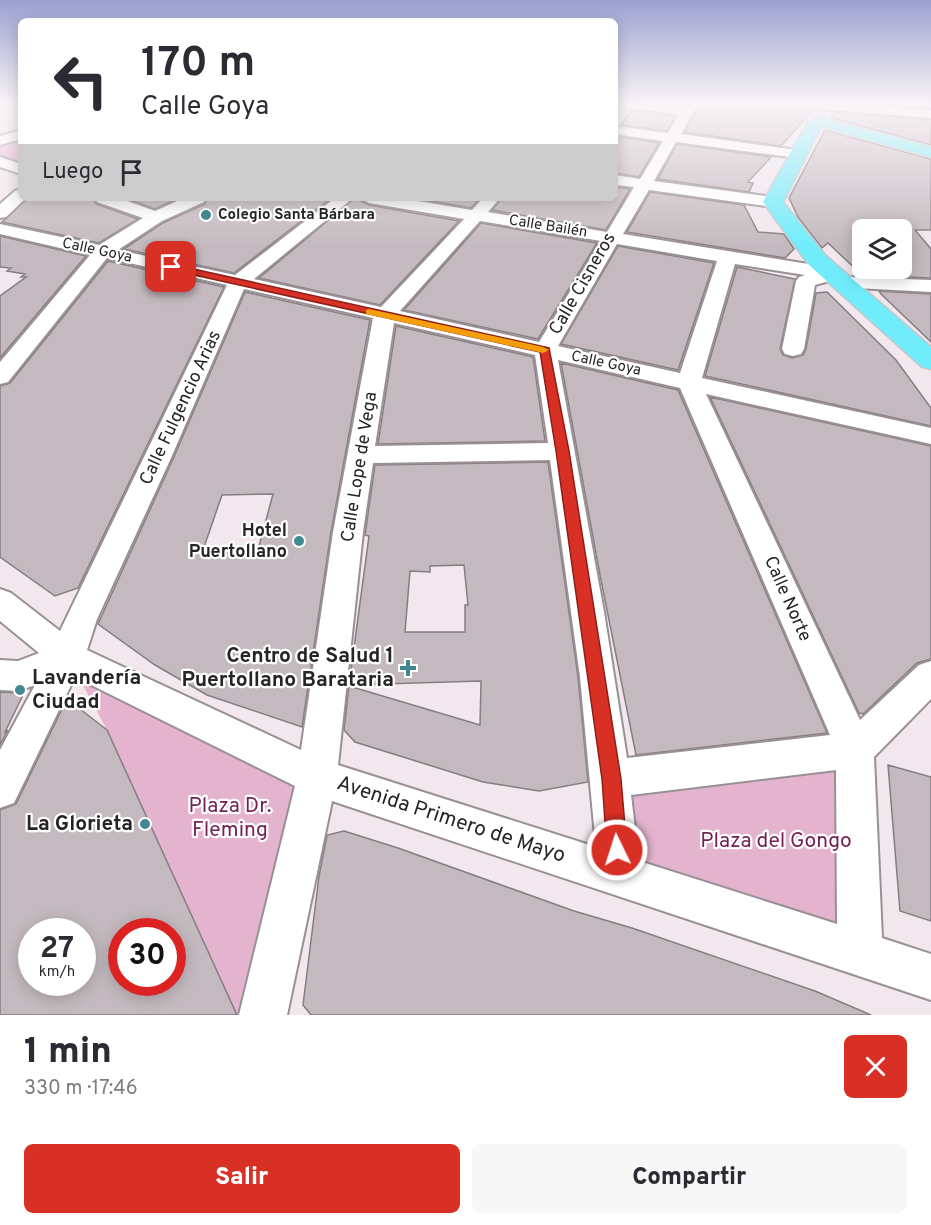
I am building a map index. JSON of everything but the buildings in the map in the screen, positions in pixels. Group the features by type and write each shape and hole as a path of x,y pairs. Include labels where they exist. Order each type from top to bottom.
{"main road":[{"path":"797,154 773,202 818,260 931,361"}],"street":[{"name":"Calle Cisneros","path":"619,874 611,779 545,350 663,151"},
{"path":"776,151 797,154"},
{"path":"0,162 18,168"},
{"path":"618,180 773,202"},
{"path":"0,213 18,197"},
{"path":"111,201 156,217"},
{"path":"0,377 102,252 156,217 191,201"},
{"name":"Calle Fulgencio Arias","path":"0,789 68,657 81,620 239,282 341,201"},
{"name":"Calle Bailén","path":"407,201 484,207 610,238 839,278"},
{"path":"384,316 484,207"},
{"name":"Calle Goya","path":"0,229 931,436"},
{"path":"689,382 728,257"},
{"path":"793,349 806,281 839,278 931,286"},
{"name":"Calle Lope de Vega","path":"317,777 348,532 384,316"},
{"name":"Calle Norte","path":"689,382 855,750 860,953"},
{"path":"362,454 562,451"},
{"name":"Avenida Primero de Mayo","path":"0,602 68,657 317,777 931,977"},
{"path":"0,675 18,676 68,657"},
{"path":"611,779 855,750 931,676"},
{"path":"263,1015 317,777"}],"green space":[{"path":"0,151 18,151 18,168 0,162"},
{"name":"Plaza Dr. Fleming","path":"68,657 317,777 264,1015 237,1015 107,730"},
{"name":"Plaza del Gongo","path":"855,750 860,953 619,874 611,779"}],"slow traffic":[{"path":"369,312 543,350"}],"place":[{"name":"Colegio Santa Bárbara","path":"206,215"},
{"name":"Hotel Puertollano","path":"299,541"},
{"name":"Centro de Salud 1 Puertollano Barataria","path":"408,668"},
{"name":"Lavandería Ciudad","path":"20,690"},
{"name":"La Glorieta","path":"145,824"}],"route":[{"path":"171,267 545,350 611,779 617,850"}]}
